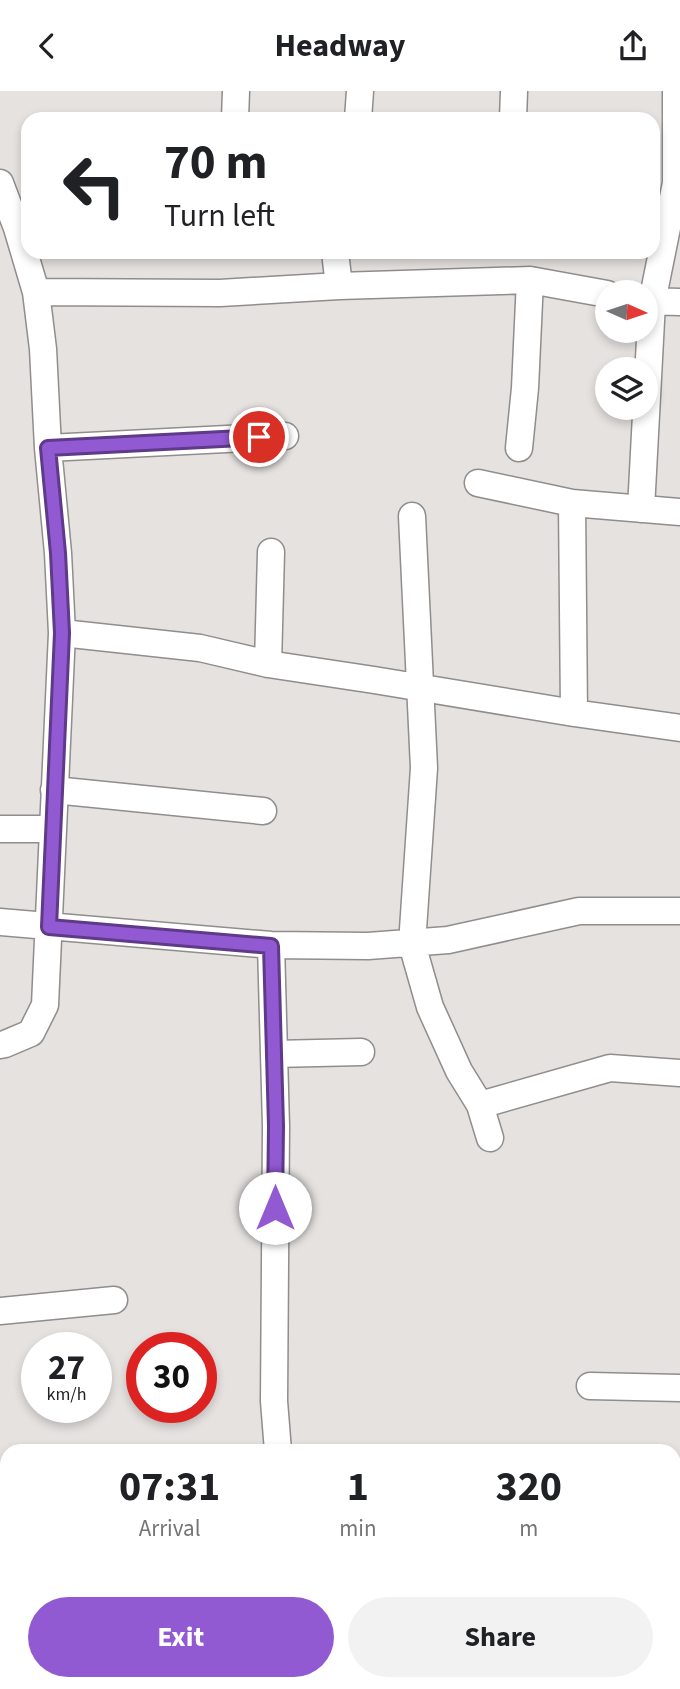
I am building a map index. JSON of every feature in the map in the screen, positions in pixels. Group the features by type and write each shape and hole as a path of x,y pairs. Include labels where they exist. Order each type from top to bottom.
{"street":[{"path":"235,112 236,91"},
{"path":"358,112 360,91"},
{"path":"513,112 514,91"},
{"path":"660,254 676,183 676,91"},
{"path":"0,183 21,241"},
{"path":"0,1045 31,1033 45,1005 62,633 43,349 36,292 26,259"},
{"path":"336,259 339,286"},
{"path":"654,280 659,259"},
{"path":"36,292 220,293 530,280 595,292"},
{"path":"519,448 526,388 530,280"},
{"path":"658,302 680,302"},
{"path":"641,509 647,343"},
{"path":"48,448 285,436"},
{"path":"478,483 572,503 680,512"},
{"path":"572,503 574,713"},
{"path":"412,516 424,768 412,944 430,1007 459,1071 480,1105 490,1138"},
{"path":"268,664 271,552"},
{"path":"62,633 200,648 268,664 680,728"},
{"path":"54,790 263,811"},
{"path":"0,829 53,828"},
{"path":"0,922 271,946 368,946 448,940 579,911 680,911"},
{"path":"271,946 276,1140 274,1401 277,1444"},
{"path":"274,1053 361,1052"},
{"path":"480,1105 610,1068 680,1073"},
{"path":"0,1311 114,1300"},
{"path":"590,1386 680,1388"}],"route":[{"path":"259,437 48,448 62,633 49,927 271,946 276,1126 275,1208"}]}
